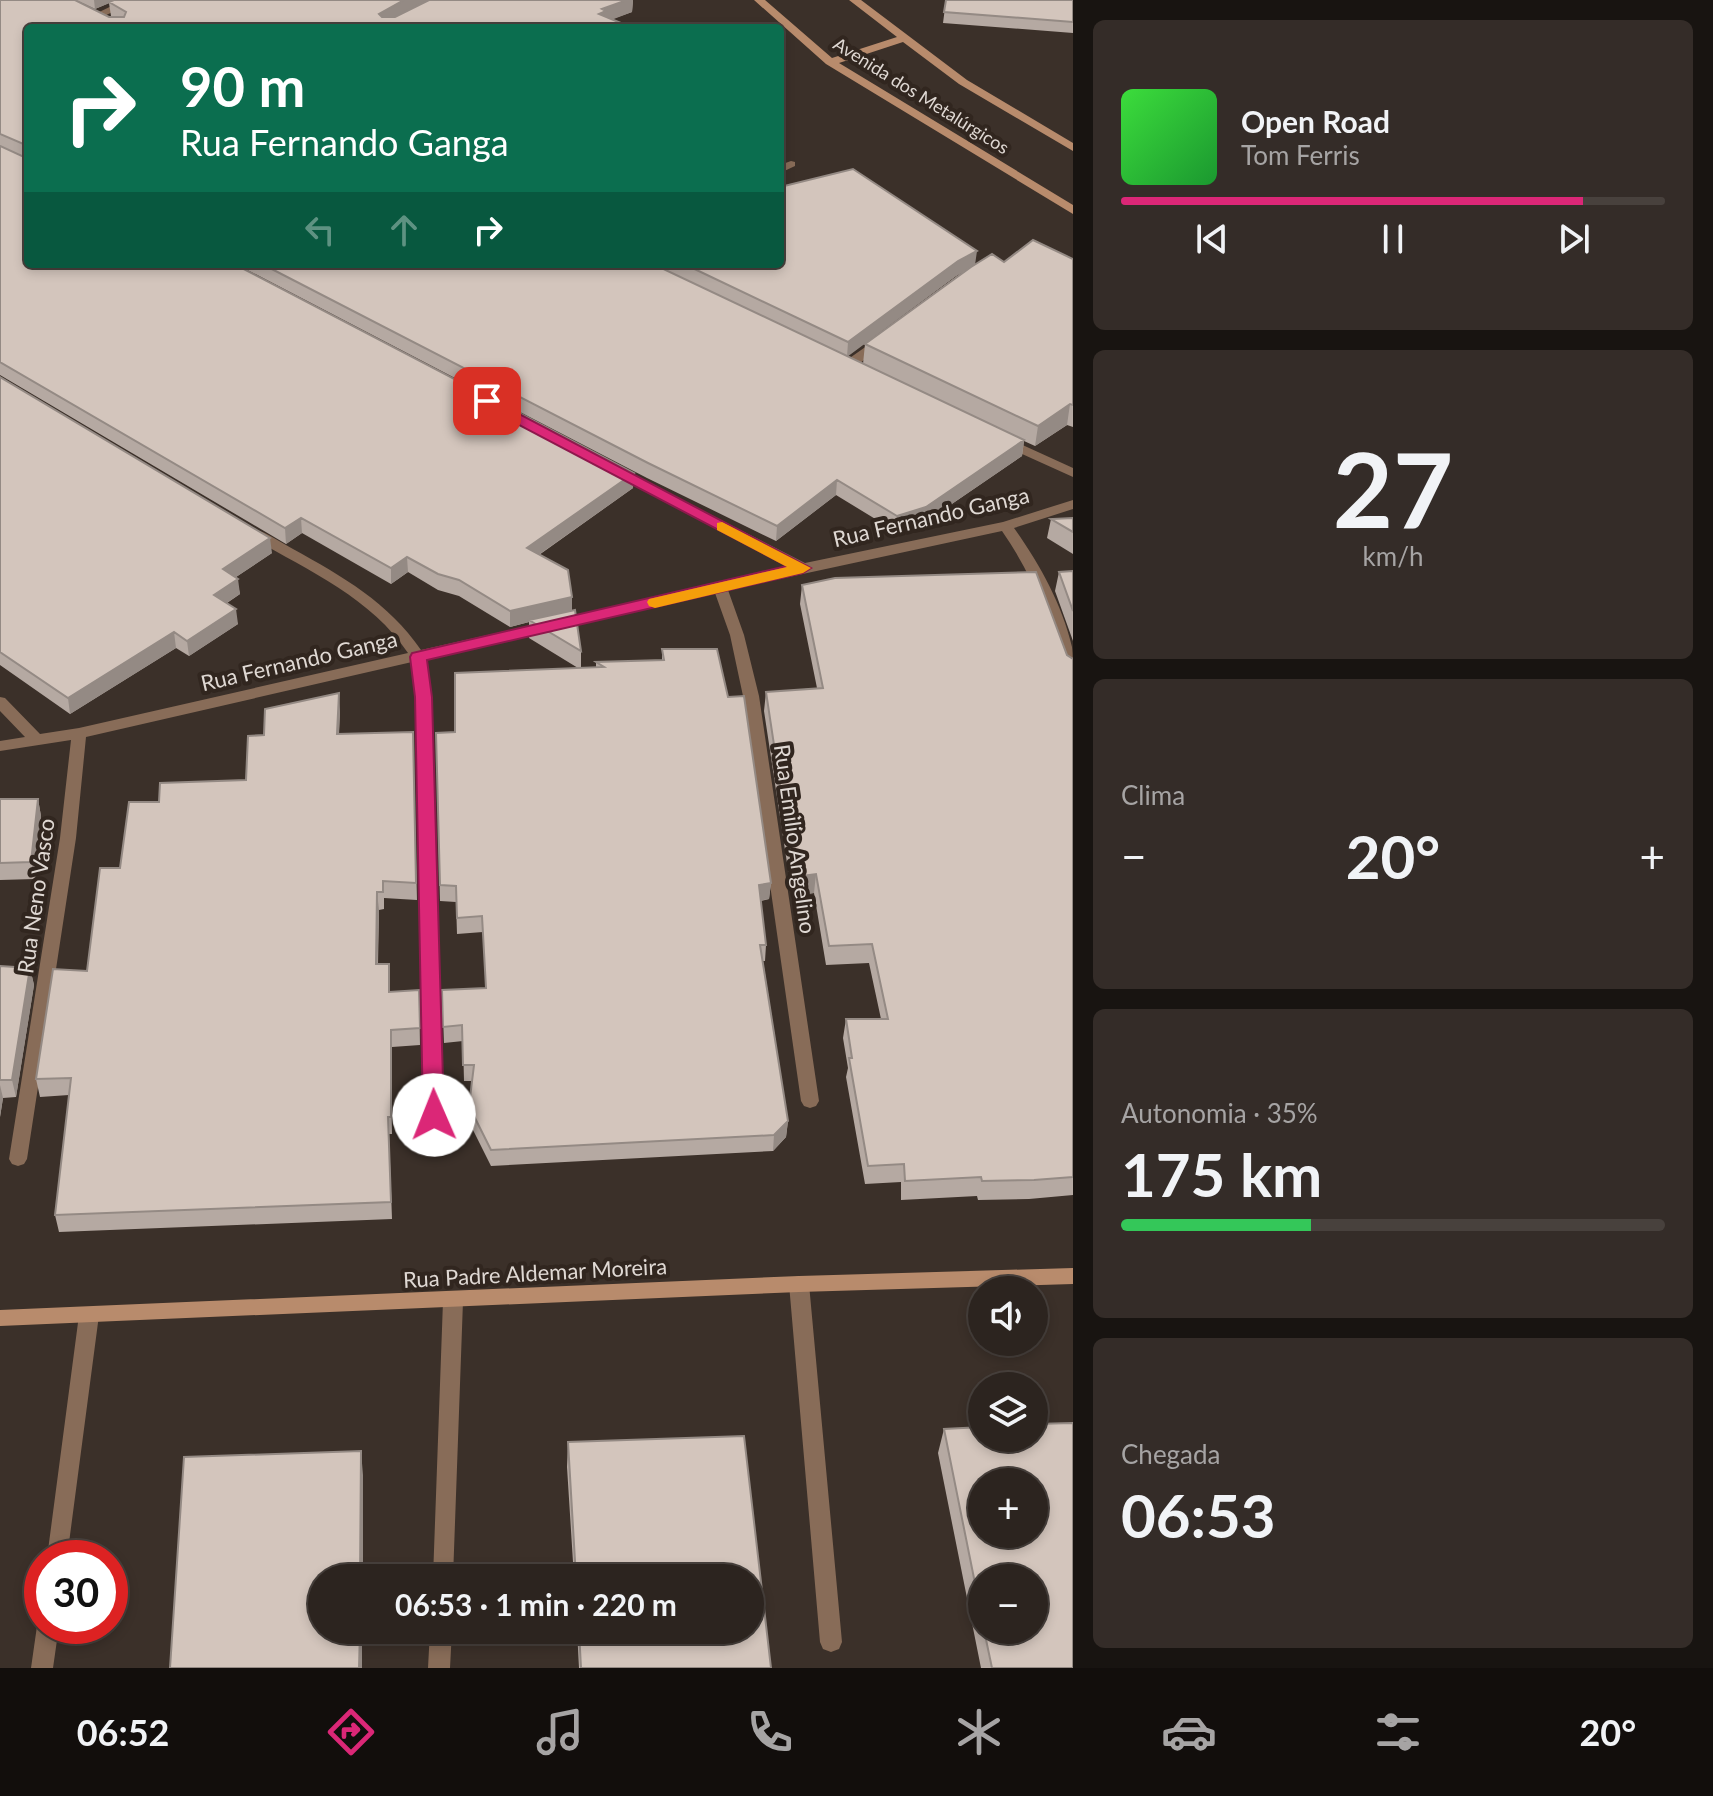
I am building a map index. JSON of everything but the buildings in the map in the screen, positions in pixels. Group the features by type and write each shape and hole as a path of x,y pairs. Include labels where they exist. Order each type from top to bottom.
{"street":[{"path":"96,16 133,0"},
{"name":"Avenida dos Metalúrgicos","path":"759,0 830,62 1073,210"},
{"name":"Avenida dos Metalúrgicos","path":"854,0 963,82 1073,148"},
{"path":"84,11 108,22"},
{"path":"830,62 902,39"},
{"path":"849,365 891,332"},
{"path":"835,358 863,372"},
{"path":"997,437 1073,473"},
{"path":"601,462 803,568"},
{"name":"Rua Fernando Ganga","path":"0,746 79,733 803,568 1006,526 1073,504"},
{"path":"239,524 359,596 398,627 418,657 424,697 434,1115"},
{"path":"1006,526 1028,555 1051,601 1073,673"},
{"name":"Rua Emilio Angelino","path":"720,588 737,635 751,696 810,1101"},
{"path":"0,702 36,739"},
{"name":"Rua Neno Vasco","path":"18,1159 68,838 79,733"},
{"name":"Rua Padre Aldemar Moreira","path":"0,1318 799,1284 1073,1276"},
{"path":"799,1284 831,1642"},
{"path":"444,1564 453,1301"},
{"path":"59,1540 89,1315"},
{"path":"42,1668 45,1644"},
{"path":"439,1668 440,1644"}],"slow traffic":[{"path":"655,602 803,568 722,526"}],"route":[{"path":"434,1115 424,697 418,657 803,568 487,401"}]}
